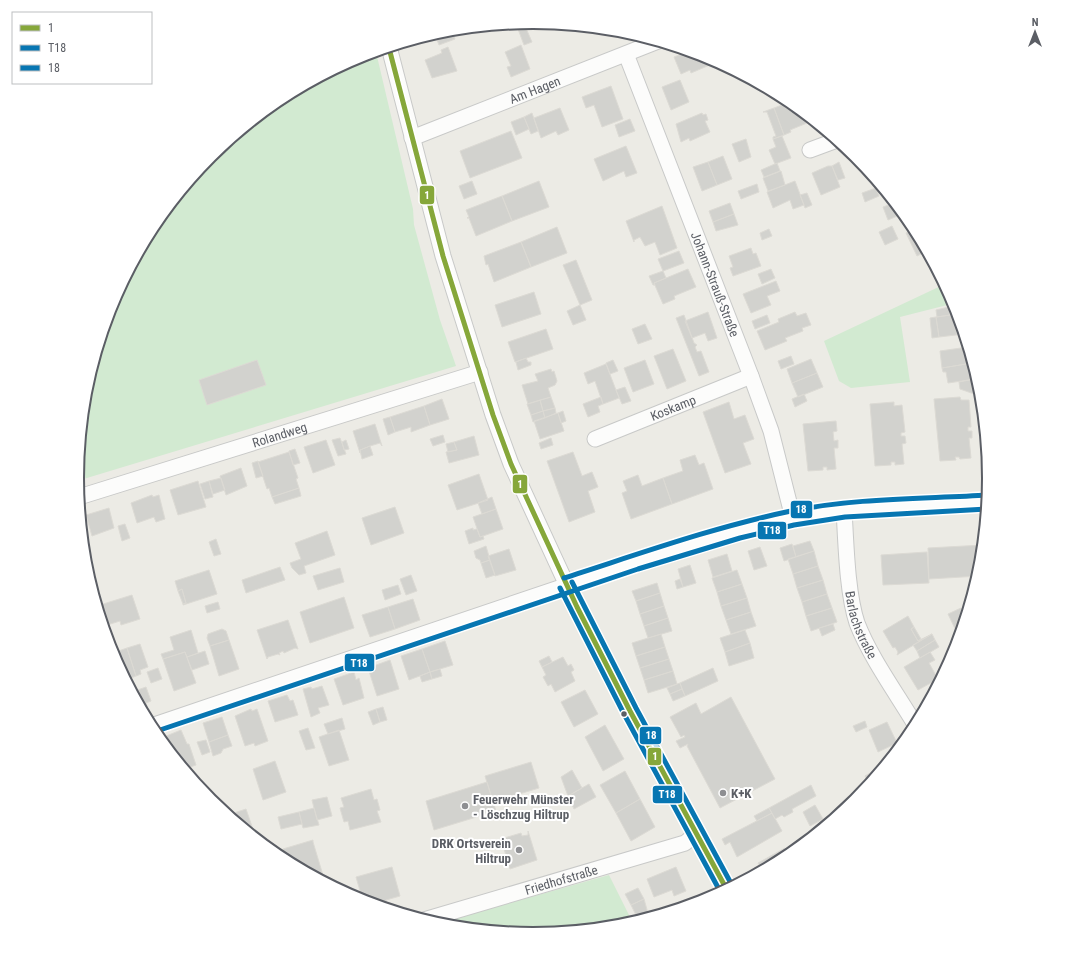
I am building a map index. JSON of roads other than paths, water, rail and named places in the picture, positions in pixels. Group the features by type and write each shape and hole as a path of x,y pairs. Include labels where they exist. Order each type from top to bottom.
{"street":[{"name":"Am Hagen","path":"412,138 650,44"},
{"path":"390,53 443,256 511,464 566,585 630,711 724,885"},
{"name":"Johann-Strauß-Straße","path":"626,54 771,431 793,518"},
{"path":"810,150 831,142"},
{"name":"Rolandweg","path":"85,495 480,372"},
{"name":"Koskamp","path":"595,439 751,376"},
{"path":"157,724 566,585 738,530 793,518 844,510 982,502"},
{"name":"Barlachstraße","path":"844,510 852,597 857,622 870,649 912,720"},
{"name":"Friedhofstraße","path":"435,917 686,843 696,834"}],"place":[{"name":"K+K","path":"723,793"},
{"name":"Feuerwehr Münster - Löschzug Hiltrup","path":"465,806"},
{"name":"DRK Ortsverein Hiltrup","path":"519,850"}]}
